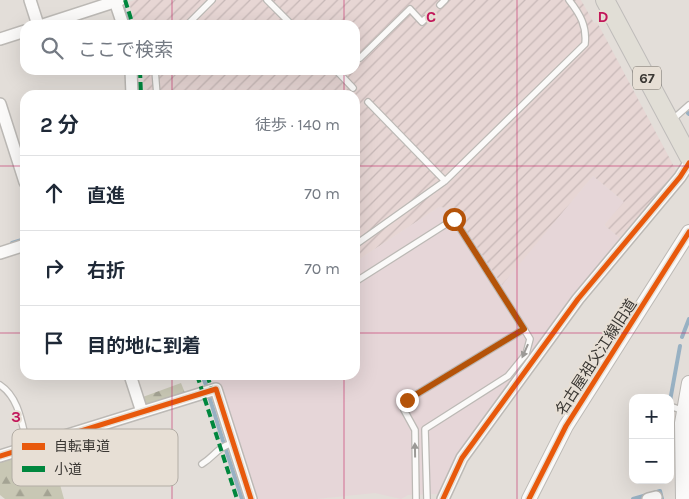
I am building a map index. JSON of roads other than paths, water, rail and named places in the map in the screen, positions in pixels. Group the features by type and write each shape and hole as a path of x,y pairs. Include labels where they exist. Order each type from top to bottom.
{"main road":[{"name":"67","path":"605,0 689,157"}],"street":[{"path":"30,0 36,20"},
{"path":"58,20 117,1 122,20"},
{"path":"0,39 20,33"},
{"path":"131,75 132,90"},
{"path":"0,104 20,166"},
{"path":"443,499 462,458 578,299 680,177 689,163"},
{"name":"名古屋祖父江線旧道","path":"529,499 566,426 689,232"},
{"path":"0,253 20,247"},
{"path":"132,380 142,412"},
{"path":"683,499 684,411 689,383"},
{"path":"88,429 216,389 251,499"}],"lane":[{"path":"192,20 212,0"},
{"path":"267,0 287,20"},
{"path":"440,5 445,0"},
{"path":"360,241 445,180 585,44 586,34 581,16 569,0"},
{"path":"360,58 410,10 422,22 425,19"},
{"path":"155,75 157,90"},
{"path":"344,75 353,88"},
{"path":"368,102 445,180"},
{"path":"670,122 689,105"},
{"path":"360,279 454,219 530,339 526,354 508,376 425,429 415,430"},
{"path":"416,499 415,430 404,410 407,400 524,329"},
{"path":"0,385 10,391 15,401 23,429"},
{"path":"674,407 684,411"},
{"path":"425,429 427,499"},
{"path":"202,464 220,447 233,443"}],"waterway":[{"path":"123,8 127,20"},
{"path":"12,243 20,241"},
{"path":"682,337 689,319"},
{"path":"671,394 680,346"},
{"path":"204,380 206,385"},
{"path":"209,396 223,441"},
{"path":"226,450 242,499"},
{"path":"654,493 660,491 662,499"},
{"path":"633,499 647,495"}]}
